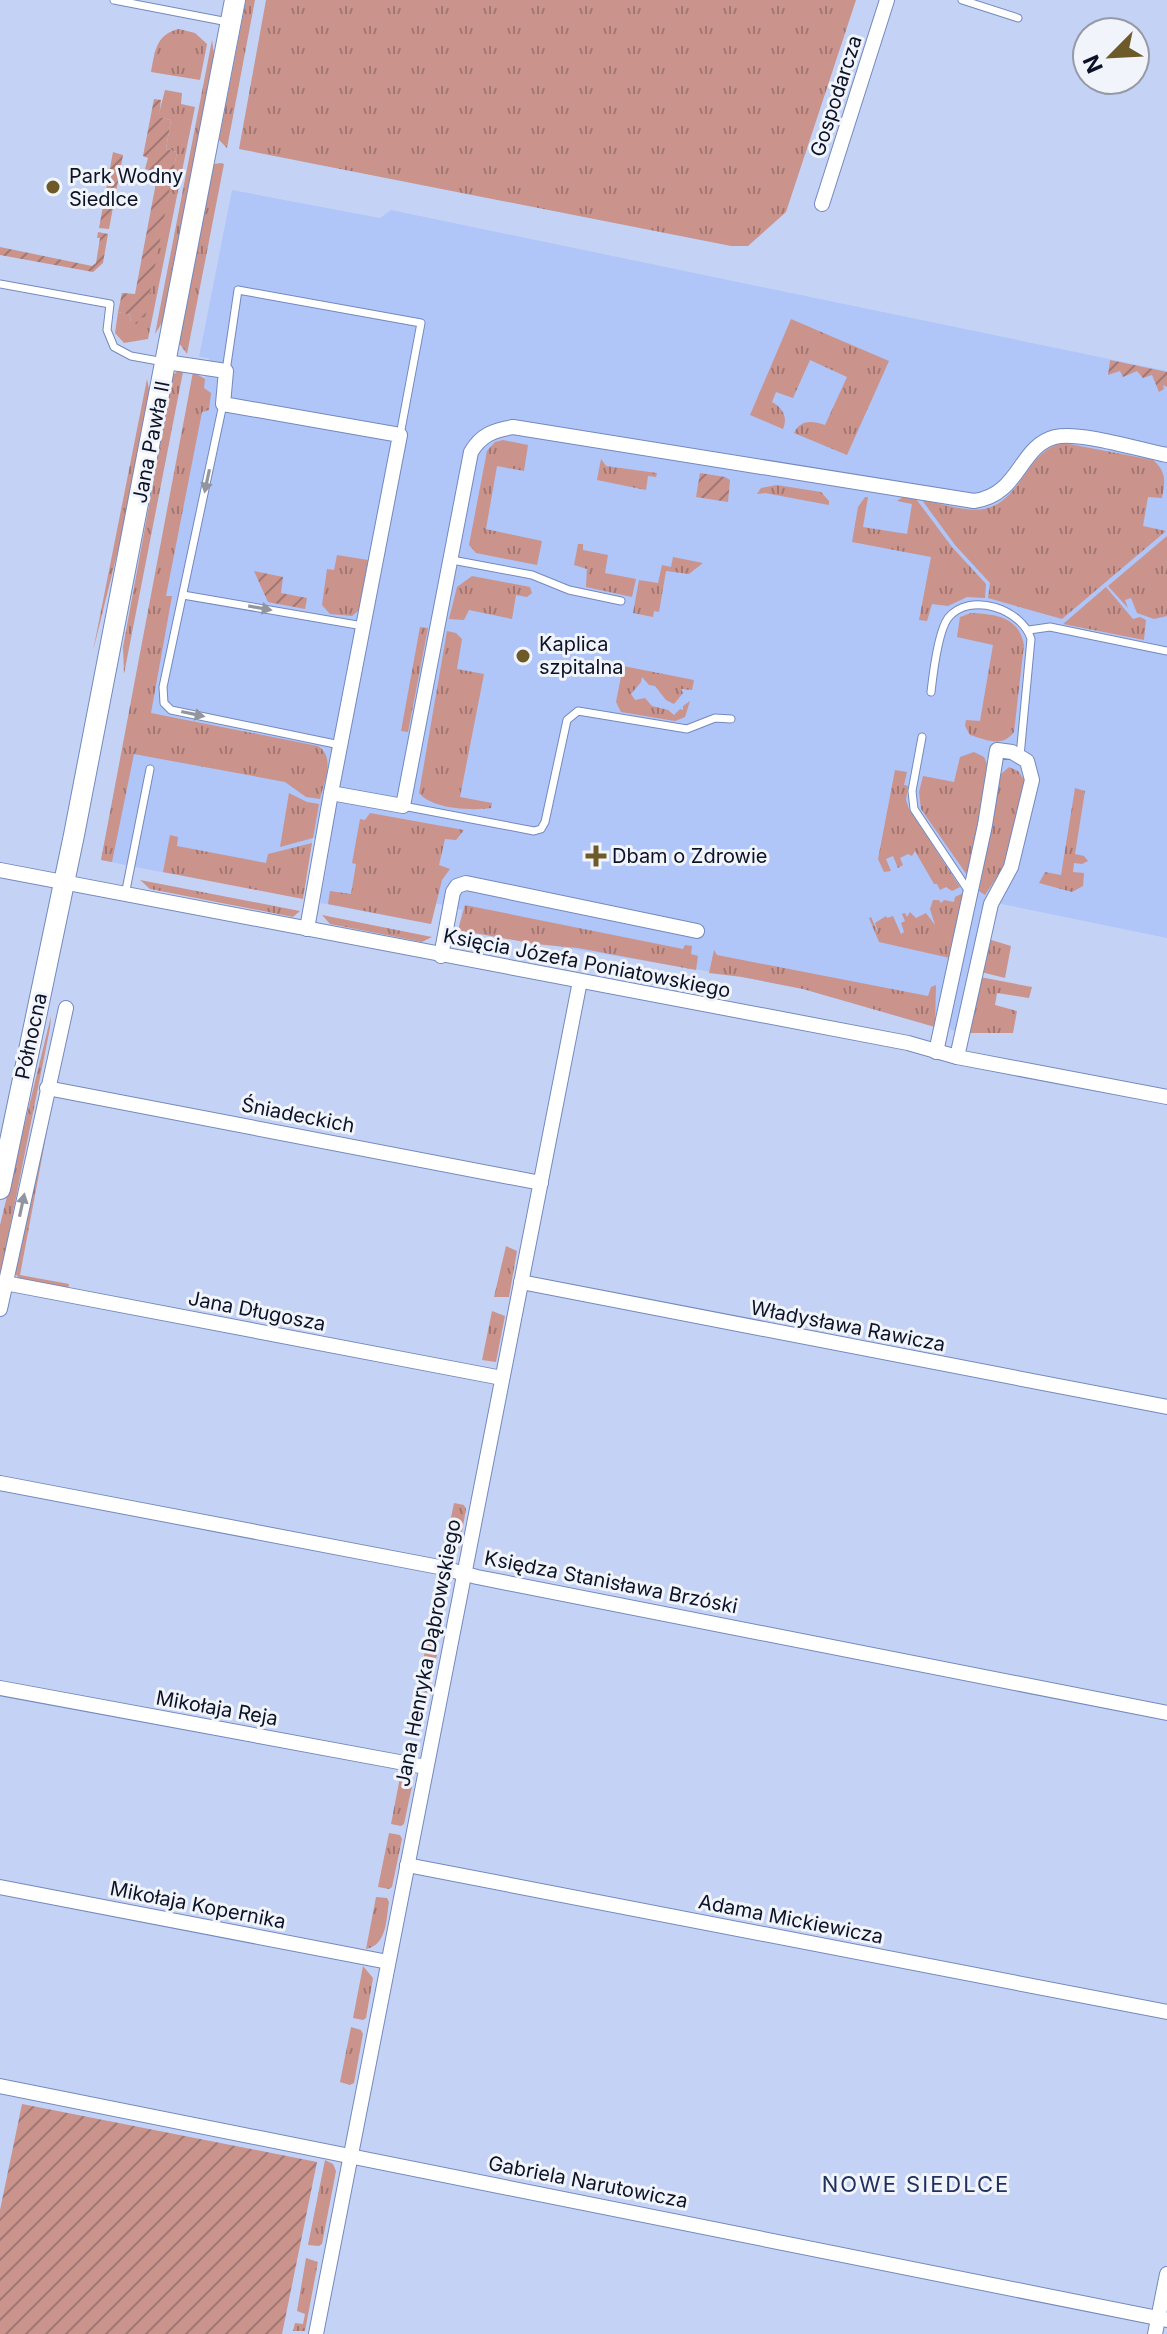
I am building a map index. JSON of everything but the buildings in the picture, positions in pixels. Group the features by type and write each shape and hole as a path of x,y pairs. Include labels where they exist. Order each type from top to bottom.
{"main road":[{"name":"Jana Pawła II","path":"64,883 235,0"},
{"name":"Północna","path":"0,1189 64,883"}],"street":[{"name":"Gospodarcza","path":"822,204 887,0"},
{"path":"166,362 226,371 223,404 400,435 307,929"},
{"path":"331,793 403,806 471,452 479,440 489,433 513,427 974,501 994,497 1004,490 1035,449 1048,439 1059,436 1081,437 1167,455"},
{"path":"936,1052 985,825 997,750 1027,761 1032,780 1011,867 991,904 957,1057"},
{"name":"Księcia Józefa Poniatowskiego","path":"0,870 908,1043 957,1057 1167,1097"},
{"path":"441,956 453,892 457,886 466,883 697,931"},
{"name":"Jana Henryka Dąbrowskiego","path":"316,2334 580,981"},
{"name":"Północna","path":"0,1309 66,1008"},
{"name":"Śniadeckich","path":"47,1088 541,1183"},
{"name":"Władysława Rawicza","path":"521,1282 1167,1407"},
{"name":"Jana Długosza","path":"5,1283 502,1378"},
{"name":"Księdza Stanisława Brzóski","path":"0,1483 1167,1713"},
{"name":"Mikołaja Reja","path":"0,1688 426,1767"},
{"name":"Adama Mickiewicza","path":"407,1865 1167,2012"},
{"name":"Mikołaja Kopernika","path":"0,1887 388,1962"},
{"name":"Gabriela Narutowicza","path":"0,2086 1162,2319"},
{"path":"1155,2334 1162,2319 1167,2274"}],"lane":[{"path":"114,0 155,4 230,23"},
{"path":"962,0 1018,18"},
{"path":"0,284 110,304 107,330 114,347 131,356 166,362"},
{"path":"226,371 238,290 421,323 400,435"},
{"path":"223,404 162,697 167,708 340,745"},
{"path":"452,560 532,575 569,590 621,601"},
{"path":"183,595 363,626"},
{"path":"931,692 945,624 955,612 976,605 1000,608 1021,621 1029,630 1032,653 1020,756"},
{"path":"1029,630 1050,627 1167,651"},
{"path":"403,806 534,831 541,829 545,822 567,720 572,714 578,711 687,729 715,718 731,719"},
{"path":"922,737 912,791 914,809 970,893"},
{"path":"125,895 150,769"}],"shaded area":[{"path":"232,190 380,218 391,210 1167,371 1167,938 997,903 968,1033 951,1030 949,1026 935,1027 803,989 458,930 462,910 439,904 436,904 431,924 320,903 331,842 313,838 306,870 171,874 101,860 196,374 205,378 208,368 209,358 199,357"}],"green space":[{"path":"246,0 255,0 227,148 219,140"},
{"path":"266,0 856,0 786,212 748,246 731,246 239,149"},
{"path":"179,29 195,33 207,44 200,80 151,72 161,39"},
{"path":"212,40 215,61 165,318 155,334"},
{"path":"165,90 182,93 181,104 195,107 148,339 124,343 115,333 118,312 131,315 130,322 139,316 144,318 177,152 166,149 171,120 158,117"},
{"path":"154,99 161,100 159,117 171,120 166,149 177,152 145,318 139,317 137,324 130,323 131,315 118,312 122,293 135,294 158,172 145,169 148,158 143,156"},
{"path":"113,152 123,155 109,229 99,228"},
{"path":"214,164 224,164 187,354 179,343"},
{"path":"98,232 108,234 103,263 93,272 0,255 0,247 92,266 96,263"},
{"path":"791,319 889,361 847,455 794,433 807,422 825,425 847,377 810,360 793,398 776,392 772,402 784,413 783,429 750,415"},
{"path":"1110,360 1167,372 1167,387 1163,385 1164,389 1159,392 1152,375 1143,378 1137,371 1123,377 1120,371 1108,375"},
{"path":"183,372 124,674 123,647 173,375"},
{"path":"193,372 205,379 204,388 211,393 209,410 202,412 166,596 172,596 151,713 318,746 326,757 327,770 320,799 306,797 285,782 134,754 112,862 101,860"},
{"path":"147,379 150,394 123,530 93,651"},
{"path":"503,440 528,445 524,471 497,466 486,529 542,541 537,565 476,553 469,545 487,451 495,442"},
{"path":"1064,443 1153,460 1158,464 1163,473 1162,498 1148,497 1143,526 1166,531 1062,619 988,598 990,583 955,545 922,500 969,509 984,509 997,504 1041,454"},
{"path":"601,459 606,466 657,473 656,477 648,476 646,490 597,480"},
{"path":"700,473 730,480 728,502 696,497"},
{"path":"777,485 821,492 829,505 757,494 761,488"},
{"path":"868,497 863,527 907,534 912,504 897,501 903,497 916,499 952,547 986,584 985,598 967,597 948,606 932,604 927,621 919,620 931,557 852,542 858,507"},
{"path":"1167,536 1167,616 1154,619 1137,613 1131,598 1125,600 1128,608 1108,586"},
{"path":"578,544 583,544 583,550 608,555 605,573 636,579 632,597 586,587 587,569 574,565"},
{"path":"337,555 368,560 359,610 352,616 330,614 322,605 327,569 334,570"},
{"path":"673,557 703,563 689,574 666,571 659,612 654,611 653,617 633,613 639,580 658,583 662,565 671,567"},
{"path":"254,571 283,577 281,593 307,598 305,609 268,602"},
{"path":"472,576 530,587 532,593 527,597 516,595 512,619 469,610 464,620 449,619 457,587"},
{"path":"1106,587 1133,619 1140,617 1146,620 1144,640 1063,624"},
{"path":"971,613 989,614 1012,623 1024,645 1014,732 1004,740 970,735 965,726 966,720 980,721 993,645 957,637 960,617"},
{"path":"420,627 428,628 408,732 401,731"},
{"path":"447,631 456,633 462,639 457,669 484,674 460,797 492,803 491,808 442,806 419,793"},
{"path":"623,666 694,680 692,690 681,689 683,693 674,704 642,677 631,694 635,700 645,698 652,706 674,715 690,701 685,717 675,721 621,712 616,702"},
{"path":"974,752 984,757 989,769 967,875 921,809 919,792 923,776 954,782 960,757"},
{"path":"1009,767 1018,771 1025,781 1007,862 985,895 979,891 1001,774"},
{"path":"895,770 907,772 904,785 908,786 906,800 909,809 960,887 952,891 946,887 940,890 915,851 912,856 908,854 900,858 903,865 898,868 893,856 886,859 891,871 884,872 878,859"},
{"path":"1075,788 1085,791 1075,854 1084,856 1088,861 1074,863 1073,872 1084,873 1083,886 1072,892 1039,883 1045,872 1061,875"},
{"path":"289,793 319,804 313,838 280,847"},
{"path":"370,813 464,830 456,840 445,839 439,865 450,869 442,880 431,924 328,904 330,891 351,894 356,864 352,863 360,819 365,820"},
{"path":"170,835 178,837 177,846 266,863 268,854 312,843 303,899 163,872"},
{"path":"140,880 300,911 293,917 150,889"},
{"path":"963,893 950,958 879,942 869,918 879,935 875,923 886,916 893,916 901,934 904,932 901,923 905,921 902,914 905,913 907,917 910,912 916,918 926,913 935,925 930,909 933,900 954,902 955,897"},
{"path":"465,905 683,949 685,945 692,946 691,954 698,956 696,970 458,930"},
{"path":"322,915 432,937 422,942 330,924"},
{"path":"988,939 1011,946 1005,978 981,972"},
{"path":"714,950 717,955 928,996 931,987 936,985 935,1027 803,989 709,973"},
{"path":"980,977 1032,987 1029,998 997,993 995,1005 1017,1011 1013,1033 968,1033"},
{"path":"51,1016 50,1028 0,1277 0,1225"},
{"path":"53,1099 20,1275 69,1284 68,1289 19,1279 15,1273"},
{"path":"506,1246 517,1251 509,1297 494,1297"},
{"path":"492,1311 505,1316 496,1362 482,1360"},
{"path":"454,1503 464,1505 466,1509 459,1549 455,1553 444,1551"},
{"path":"427,1641 439,1646 428,1693 417,1691"},
{"path":"401,1772 412,1786 401,1826 391,1824"},
{"path":"389,1833 400,1835 402,1839 392,1887 389,1889 378,1887"},
{"path":"376,1897 387,1898 389,1902 386,1924 378,1942 366,1949"},
{"path":"363,1966 373,1978 366,2018 363,2020 353,2018"},
{"path":"351,2027 361,2030 363,2034 354,2083 350,2085 340,2082"},
{"path":"22,2104 317,2162 282,2334 0,2334 0,2210"},
{"path":"325,2160 333,2164 336,2171 322,2244 308,2245"},
{"path":"306,2258 318,2262 305,2331 293,2331 295,2323 303,2324 305,2314 297,2311"}],"place":[{"name":"Park Wodny Siedlce","path":"53,187"},
{"name":"Kaplica szpitalna","path":"523,656"},
{"name":"Dbam o Zdrowie","path":"596,856"}],"district":[{"name":"NOWE SIEDLCE","path":"916,2184"}]}
